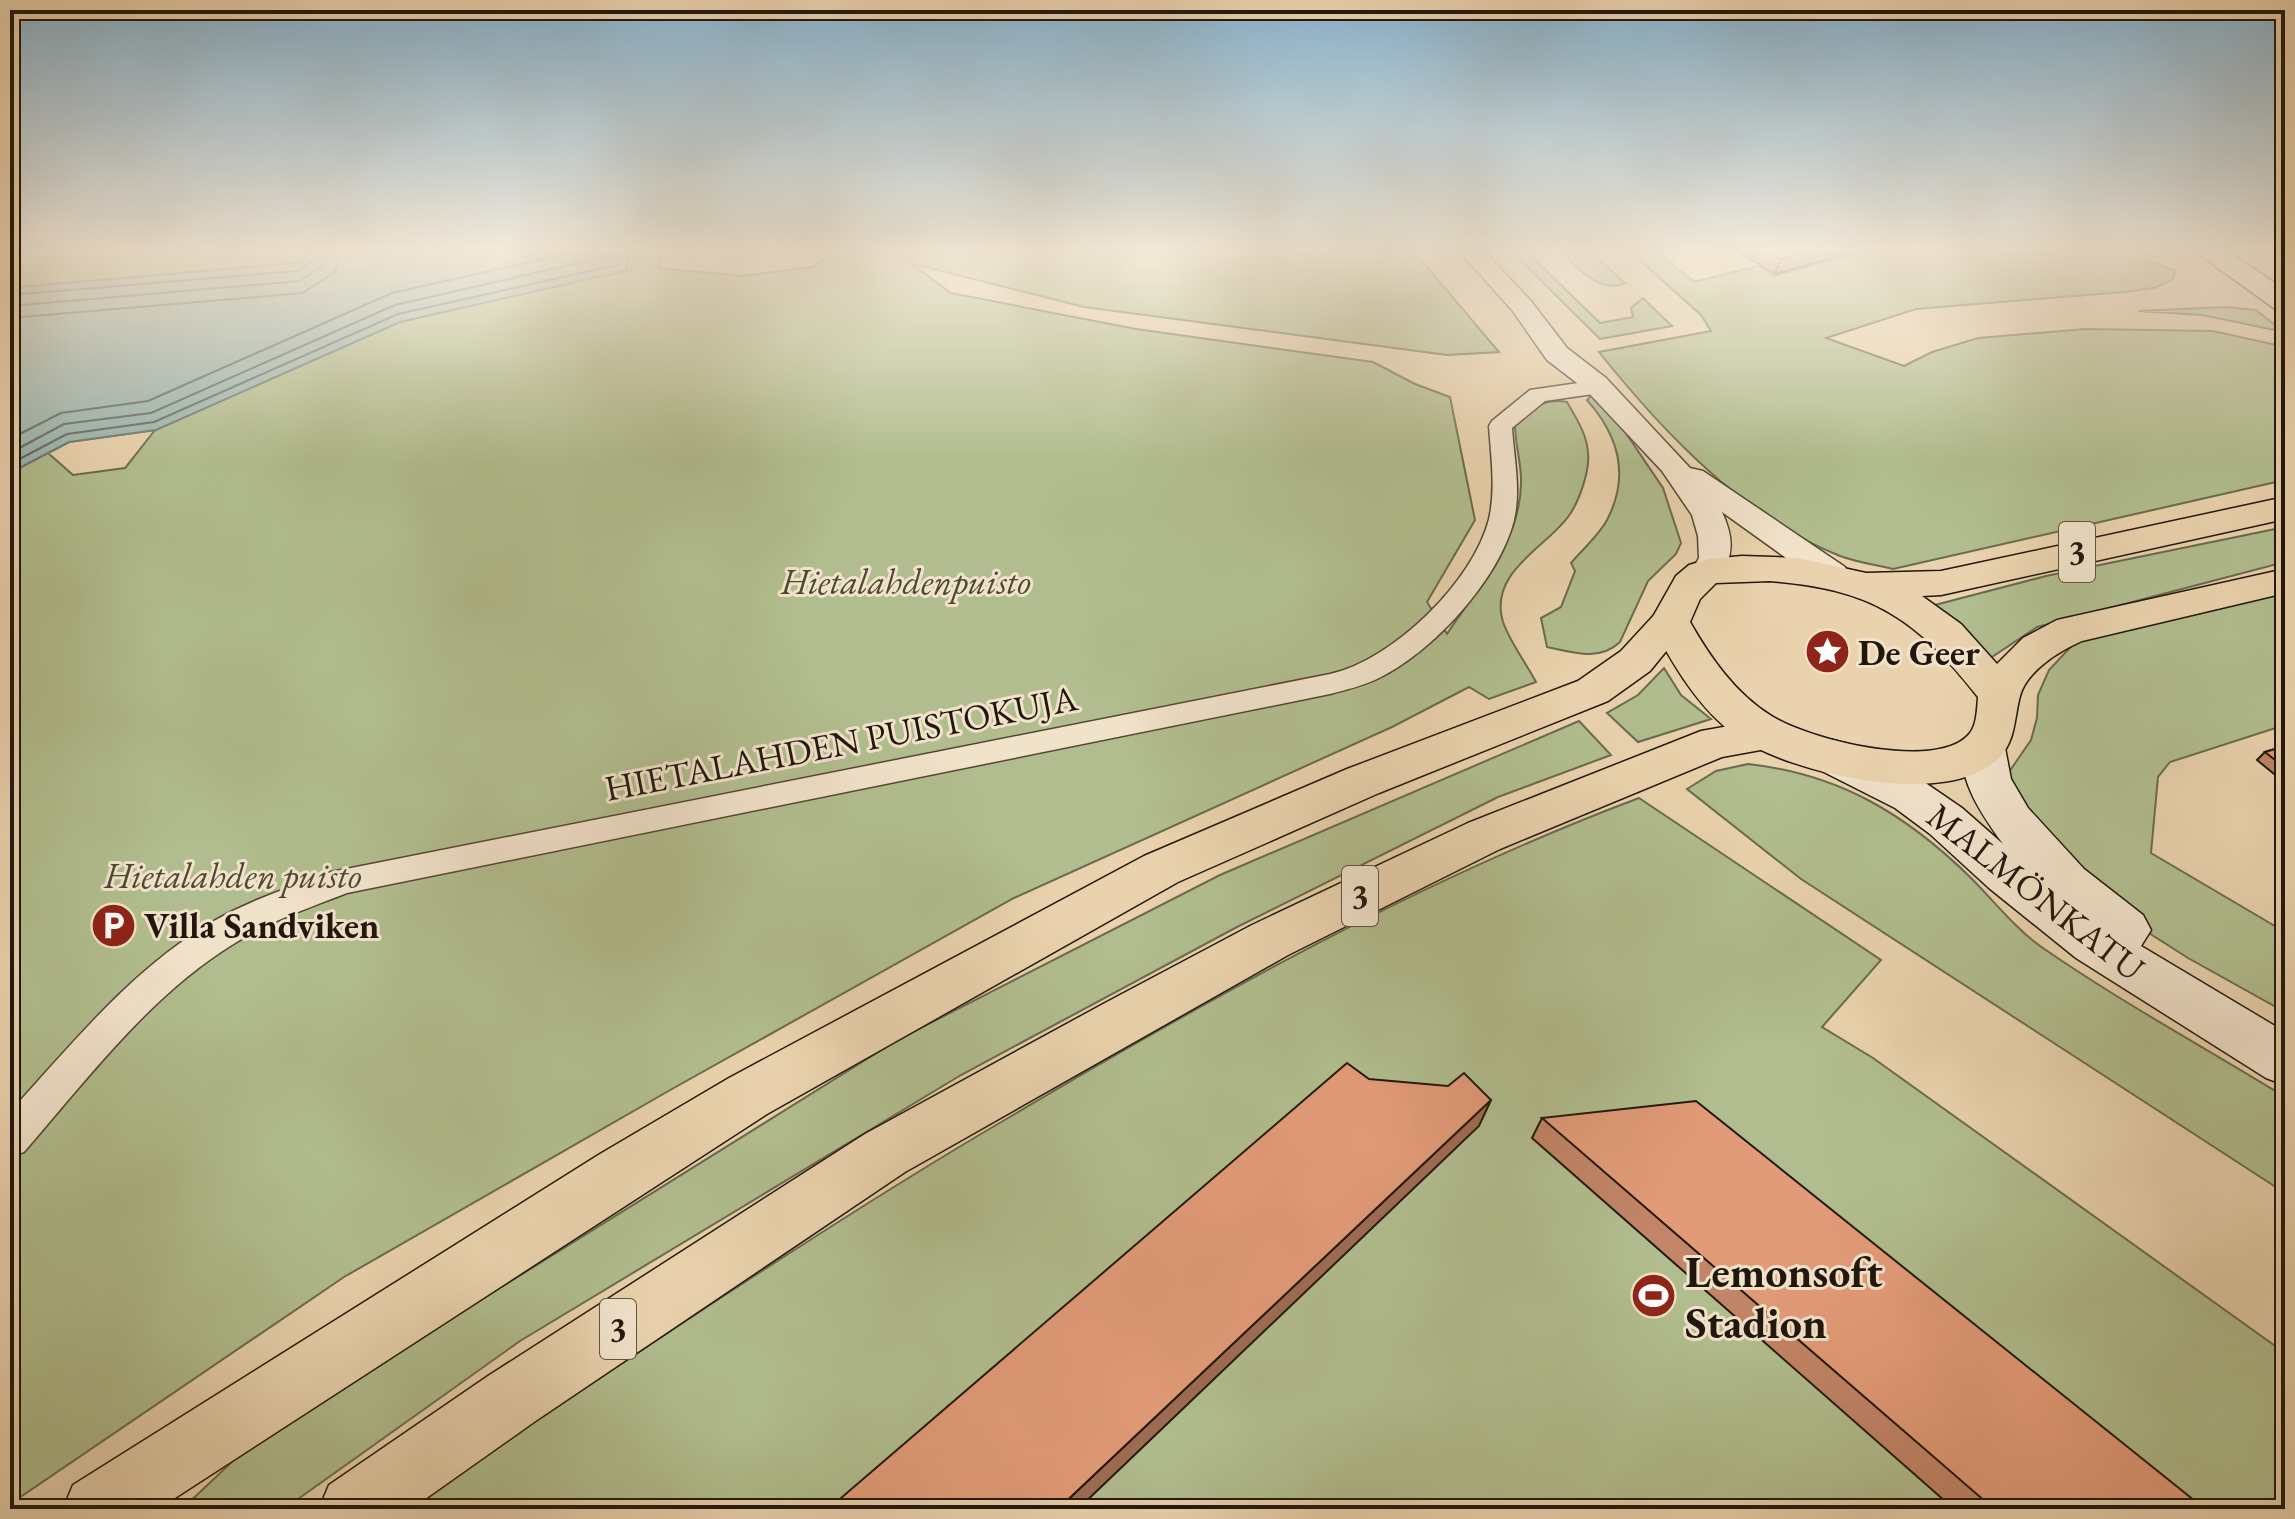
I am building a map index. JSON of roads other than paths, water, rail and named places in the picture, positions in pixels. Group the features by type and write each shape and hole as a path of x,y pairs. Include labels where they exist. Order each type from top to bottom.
{"main road":[{"name":"3","path":"1707,572 1781,568 1850,580 1941,583 2285,508"},
{"path":"97,1509 620,1174 789,1073 1161,869 1363,781 1550,709 1620,676 1642,658 1670,622 1682,597 1707,572"},
{"name":"3","path":"1850,580 1909,607 1945,633 1999,695"},
{"name":"3","path":"1670,622 1692,663 1745,718 1768,735 1826,753 1900,768 1931,769 1958,763 1983,748 1997,721 1999,695 2017,664 2041,642 2071,630 2285,581"},
{"name":"3","path":"353,1509 511,1399 885,1153 1270,940 1484,836 1603,786 1716,742 1768,735"},
{"name":"MALMÖNKATU","path":"1983,748 1989,779 2015,824 2045,861 2083,897 2183,967 2285,1027"},
{"name":"MALMÖNKATU","path":"1826,753 1911,796 1946,821 2006,874 2094,943 2285,1061"}],"street":[{"path":"1532,320 1557,354 1598,385 1673,465 1708,515 1714,536 1715,558 1707,572"},
{"name":"HIETALAHDEN PUISTOKUJA","path":"10,1139 112,1028 210,941 264,912 343,881 1272,695 1369,672 1408,645 1452,604 1484,559 1502,520 1506,478 1500,426 1516,409 1538,395 1598,385"},
{"path":"1673,465 1850,580"}],"water":[{"path":"10,320 409,320 156,430 69,442 10,473"}],"place":[{"name":"De Geer","path":"1827,652"},
{"name":"Villa Sandviken","path":"113,925"},
{"name":"Lemonsoft Stadion","path":"1654,1296"}],"park label":[{"name":"Hietalahdenpuisto","path":"906,581"},
{"name":"Hietalahden puisto","path":"233,875"}]}
